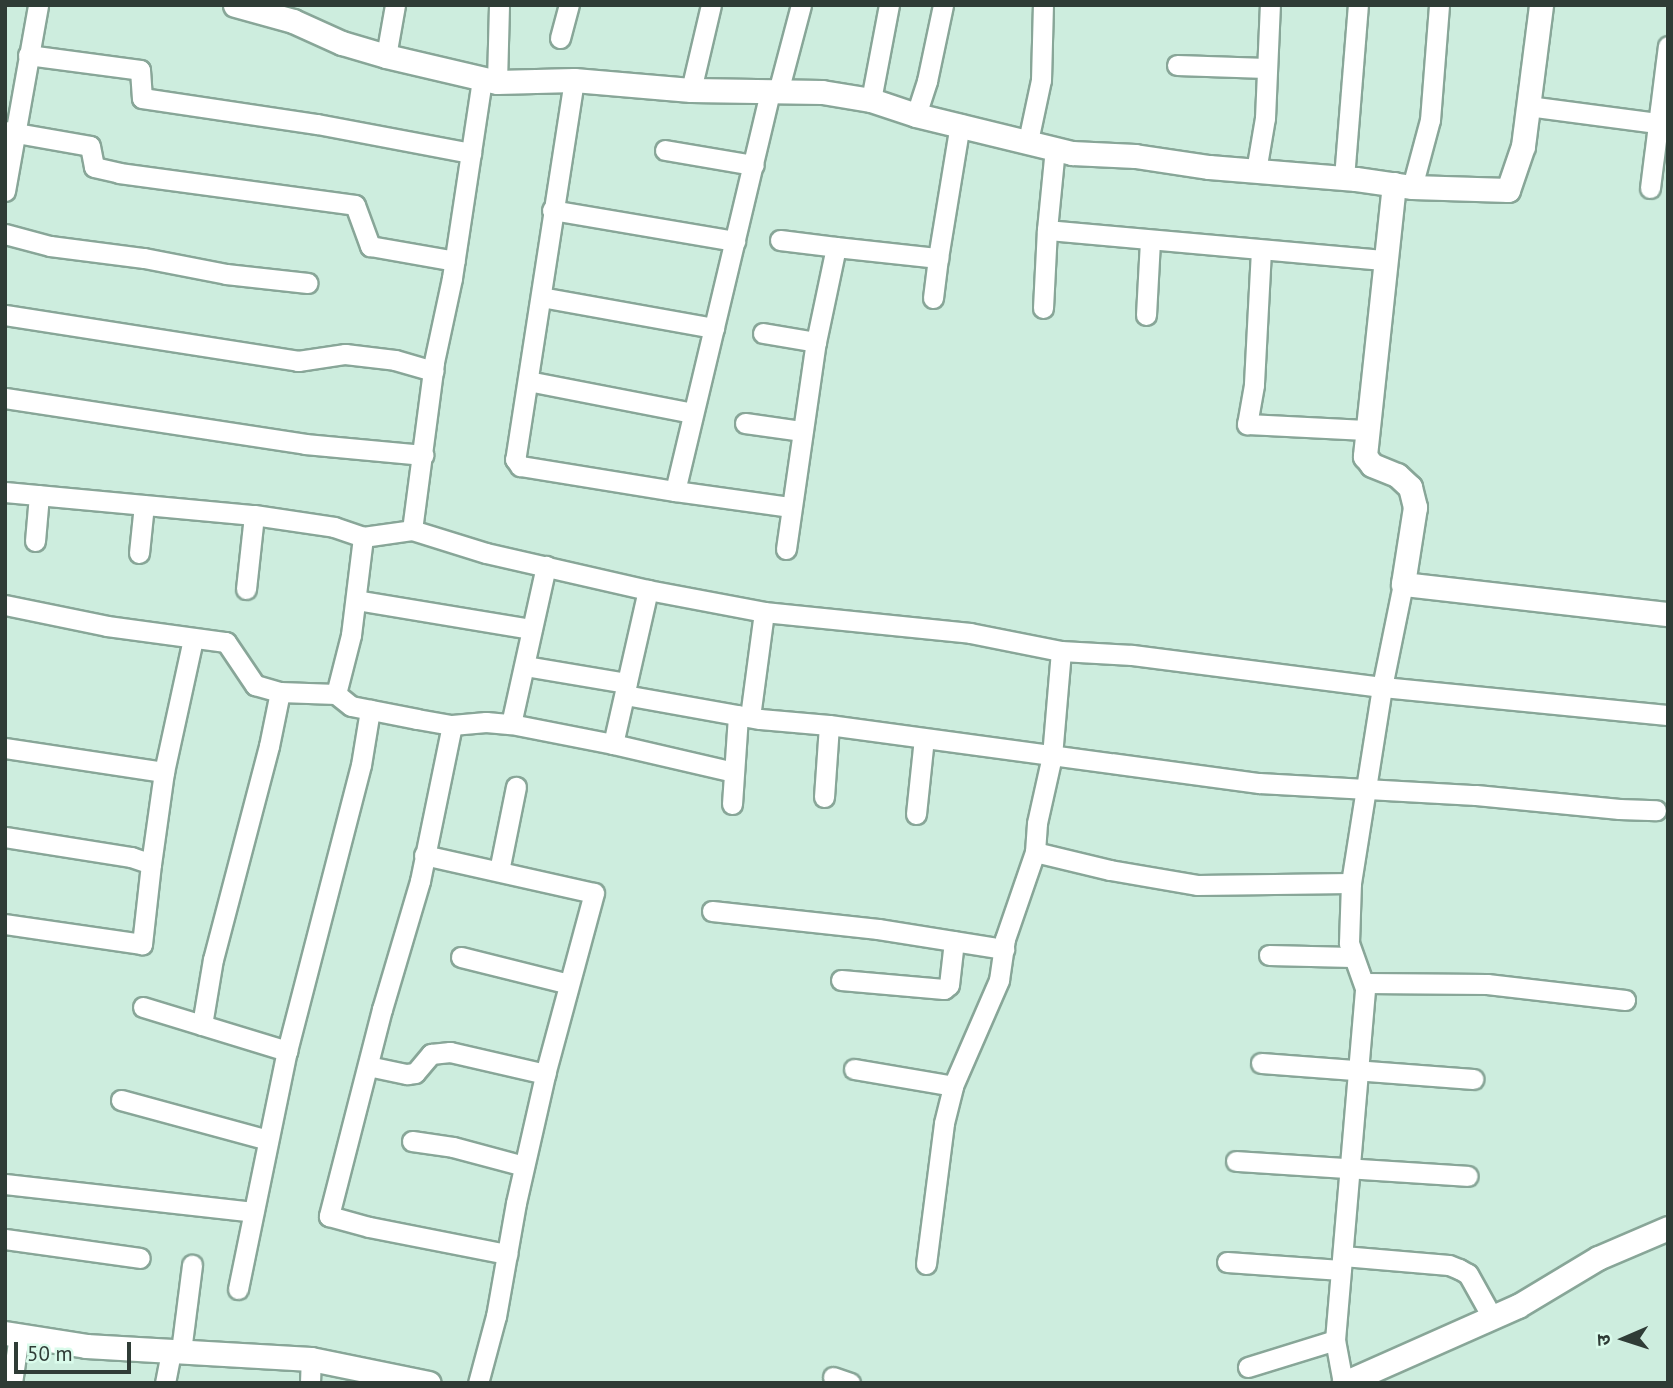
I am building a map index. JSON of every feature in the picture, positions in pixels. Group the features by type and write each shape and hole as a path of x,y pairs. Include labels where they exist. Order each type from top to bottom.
{"street":[{"path":"5,191 10,132 38,5"},
{"path":"235,5 294,13 342,43 489,80 574,80 691,90 822,92 871,100 916,115 1072,153 1135,156 1403,186 1508,190 1523,146 1541,5"},
{"path":"386,56 395,5"},
{"path":"412,530 433,372 471,153 489,80 499,5"},
{"path":"561,38 569,5"},
{"path":"691,90 710,5"},
{"path":"675,491 754,165 801,5"},
{"path":"871,100 889,5"},
{"path":"916,115 927,81 943,5"},
{"path":"1028,141 1041,80 1042,5"},
{"path":"1256,171 1265,118 1270,5"},
{"path":"1344,178 1357,5"},
{"path":"1439,5 1430,120 1403,186 1385,260 1374,384 1366,430 1365,456 1372,465 1398,475 1410,487 1415,507 1404,584 1364,788 1359,845 1351,883 1349,943 1352,957 1365,983 1335,1340 1343,1383 1518,1306 1598,1258 1668,1228"},
{"path":"1650,188 1668,46"},
{"path":"28,55 140,70 142,98 317,124 471,153"},
{"path":"1177,65 1266,68"},
{"path":"574,80 552,210 516,463 675,491 791,507"},
{"path":"1528,106 1657,123"},
{"path":"933,298 960,124"},
{"path":"10,132 90,146 94,167 119,173 355,205 370,246 454,261"},
{"path":"1043,308 1055,149"},
{"path":"665,150 754,165"},
{"path":"552,210 736,241"},
{"path":"1047,230 1385,260"},
{"path":"5,234 50,246 144,258 226,274 308,283"},
{"path":"780,240 938,258"},
{"path":"1146,315 1150,240"},
{"path":"786,549 816,342 836,247"},
{"path":"1261,250 1254,385 1247,424 1366,430"},
{"path":"541,297 714,328"},
{"path":"5,315 298,361 345,354 395,360 433,372"},
{"path":"762,333 816,342"},
{"path":"528,381 692,413"},
{"path":"5,398 306,444 423,455"},
{"path":"744,423 802,431"},
{"path":"5,492 254,515 334,527 363,537 412,530 486,553 648,590 764,612 970,633 1061,651 1132,655 1382,687 1668,715"},
{"path":"35,541 40,495"},
{"path":"139,553 144,505"},
{"path":"246,589 254,515"},
{"path":"336,694 356,600 363,537"},
{"path":"511,724 546,566"},
{"path":"1404,584 1668,614"},
{"path":"613,744 648,590"},
{"path":"356,600 532,629"},
{"path":"5,605 107,626 226,642 255,685 280,692 336,694 351,706 452,725 486,722 511,724 734,772"},
{"path":"732,804 734,772 764,612"},
{"path":"5,924 142,944 164,772 193,639"},
{"path":"926,1264 944,1123 953,1086 999,980 1019,892 1035,852 1037,823 1052,756 1061,651"},
{"path":"525,666 744,716 1259,783 1364,788 1656,810"},
{"path":"202,1024 213,959 269,746 280,692"},
{"path":"238,1289 287,1051 361,765 370,710"},
{"path":"452,725 420,880 329,1216 369,1227 507,1254"},
{"path":"824,797 829,725"},
{"path":"916,814 924,738"},
{"path":"5,748 164,772"},
{"path":"499,870 516,787"},
{"path":"5,837 131,857 151,864"},
{"path":"1035,852 1110,870 1196,885 1351,883"},
{"path":"425,855 594,893 545,1074 524,1166 496,1316 478,1383"},
{"path":"712,911 1004,949"},
{"path":"841,981 944,989 949,985 954,941"},
{"path":"1269,955 1352,957"},
{"path":"461,957 569,984"},
{"path":"1365,983 1487,984 1625,1000"},
{"path":"144,1007 287,1051"},
{"path":"368,1066 407,1074 415,1073 430,1054 450,1052 545,1074"},
{"path":"1261,1063 1473,1079"},
{"path":"854,1069 953,1086"},
{"path":"121,1100 268,1140"},
{"path":"412,1141 453,1147 524,1166"},
{"path":"1236,1161 1468,1176"},
{"path":"5,1184 254,1212"},
{"path":"5,1239 140,1258"},
{"path":"1227,1262 1449,1265 1468,1274 1492,1317"},
{"path":"166,1383 176,1351 192,1265"},
{"path":"12,1383 12,1334 86,1346 311,1359 395,1379 429,1383"},
{"path":"1248,1367 1335,1340"},
{"path":"310,1383 311,1359"}]}
